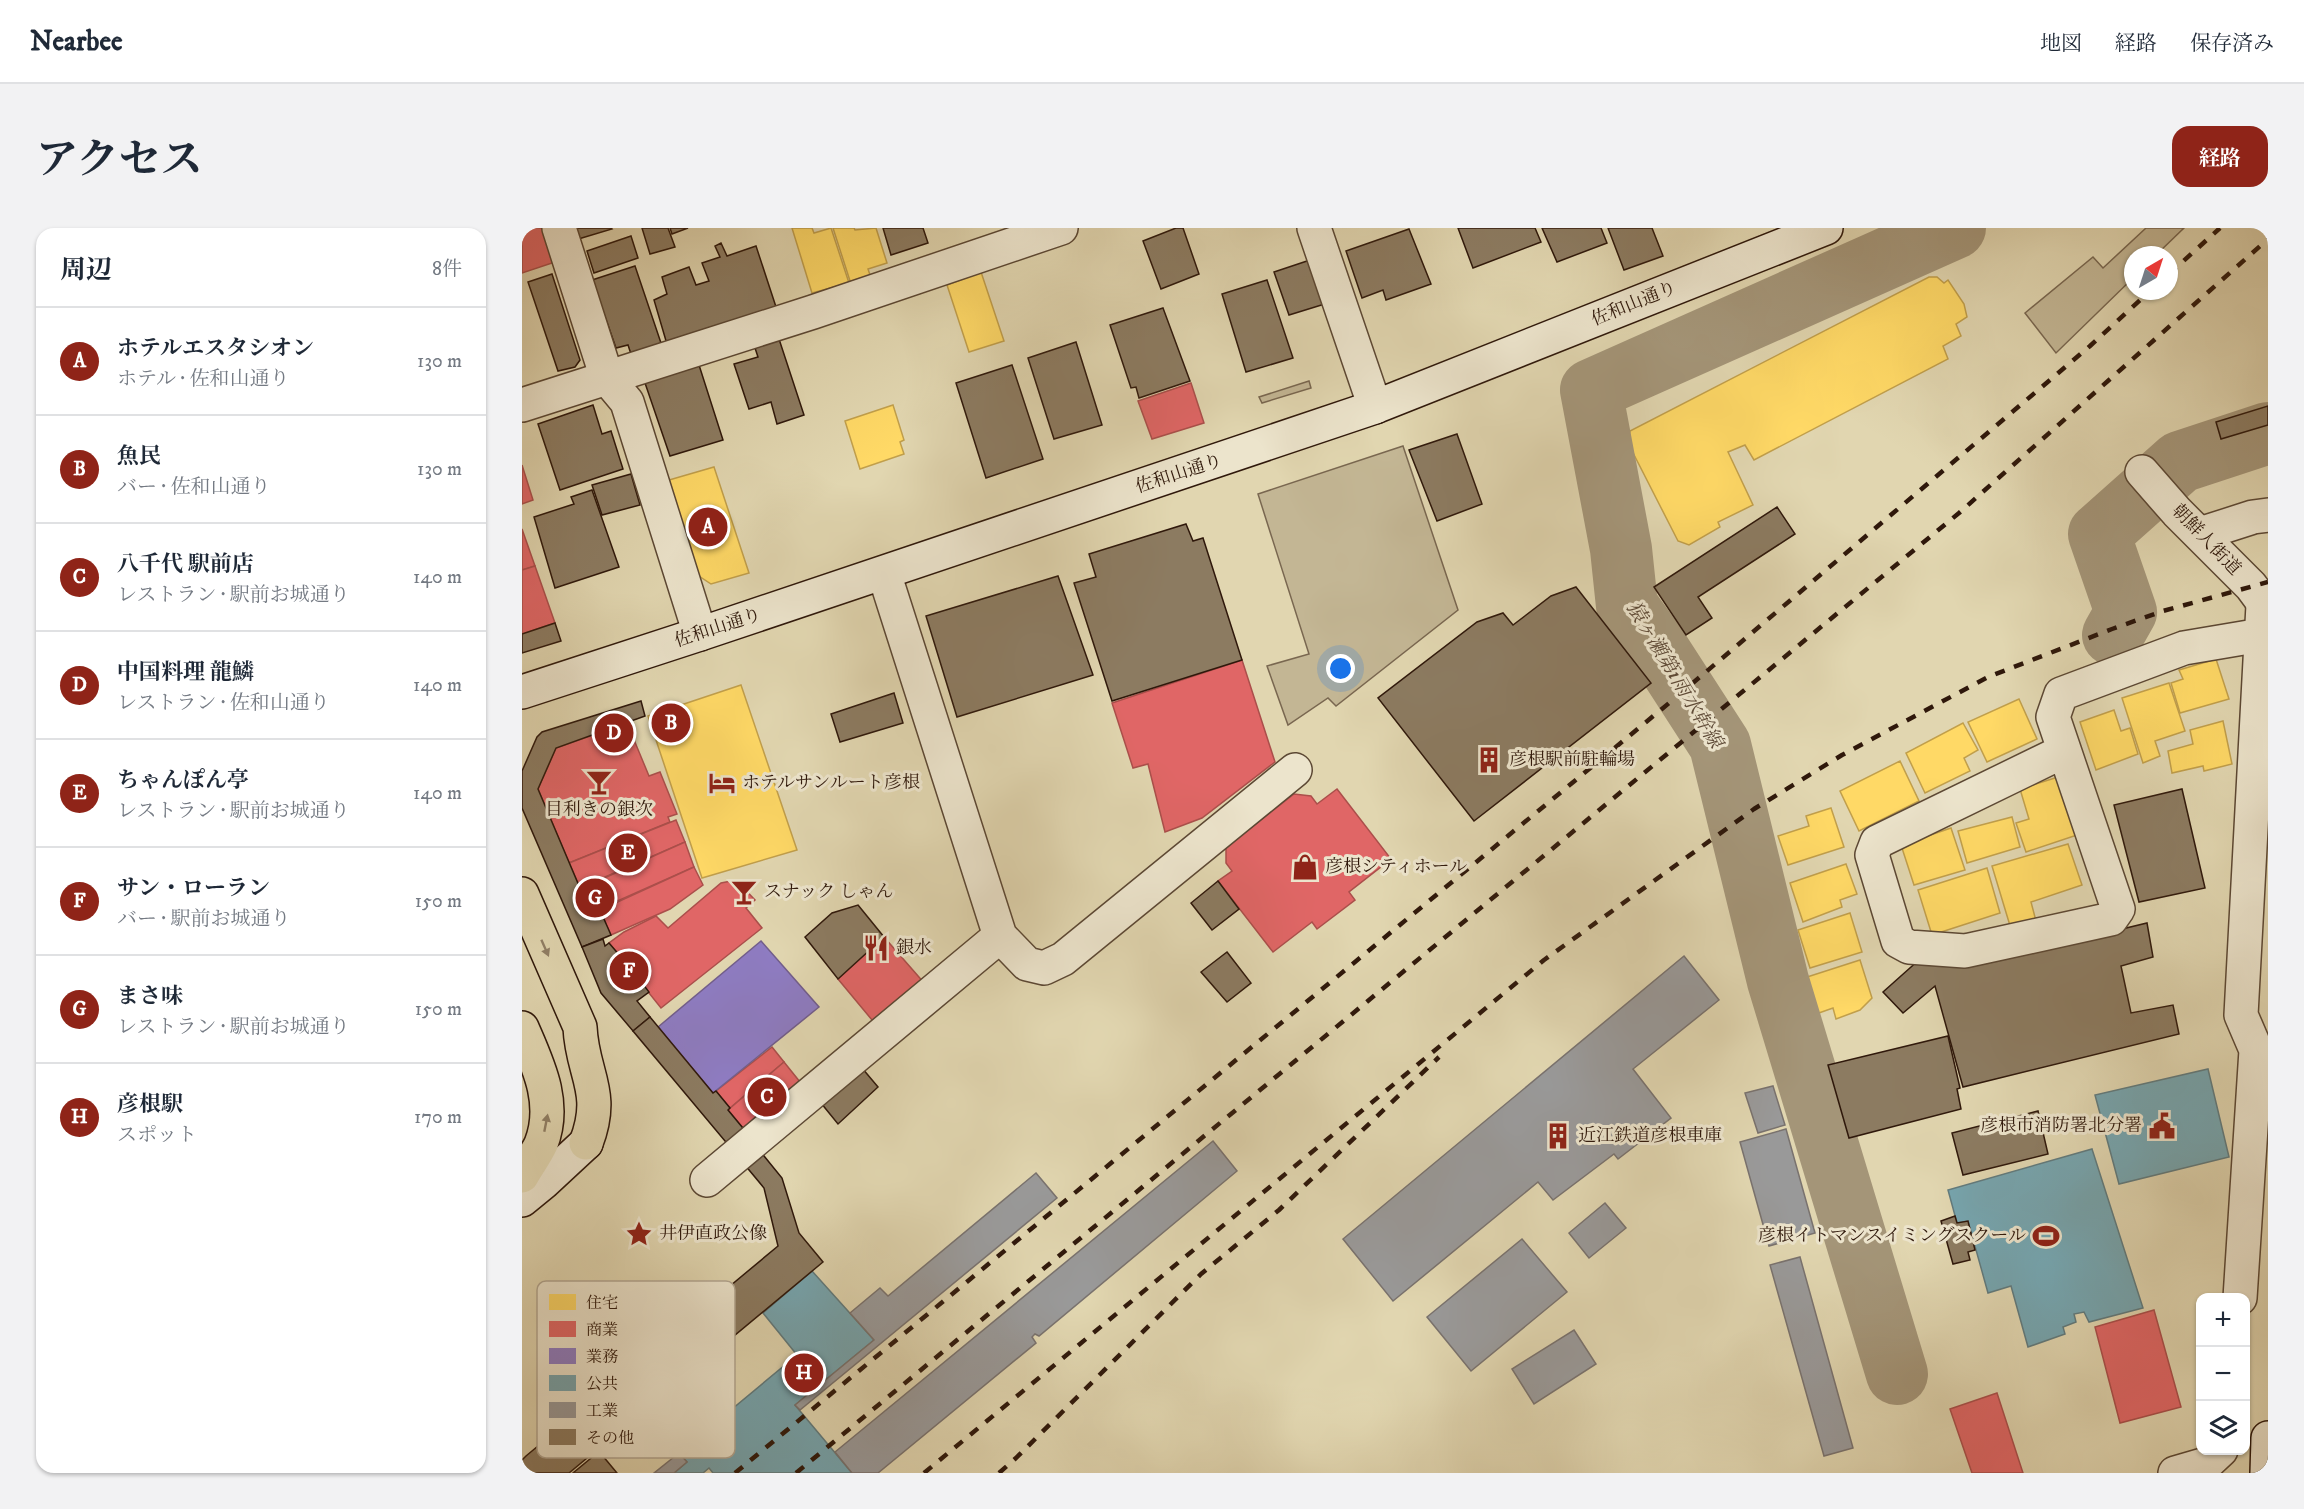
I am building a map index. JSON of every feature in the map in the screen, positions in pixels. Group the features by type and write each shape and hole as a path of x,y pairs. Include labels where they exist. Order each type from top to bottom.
{"main road":[{"path":"522,894 580,1027 581,1047 594,1092 594,1118 586,1143"},
{"path":"522,1028 543,1081 549,1106 541,1145 522,1176"}],"street":[{"path":"559,228 607,378 627,402 700,634"},
{"path":"522,405 813,312 1061,228"},
{"path":"1314,228 1375,407"},
{"name":"佐和山通り","path":"522,692 884,573 1375,407 1826,228"},
{"name":"朝鮮人街道","path":"2144,474 2188,523 2251,586 2264,616"},
{"path":"2188,523 2268,515"},
{"path":"884,573 1000,936 1027,964 1044,968 1063,959 1295,770"},
{"path":"2064,751 1877,842 1872,855 1898,940 1909,947 1965,951 2112,919 2118,909 2053,717 2061,694 2264,616 2241,1015 2256,1050 2240,1293"},
{"path":"707,1180 1000,936"},
{"path":"522,1200 586,1143"},
{"path":"2267,1473 2268,1438"},
{"path":"2175,1473 2206,1464 2216,1455"}],"shaded area":[{"path":"2146,228 2184,228 2165,246 2127,246"},
{"path":"2124,248 2124,287 2056,353 2025,313 2093,257 2103,268"},
{"path":"1309,381 1311,388 1262,403 1259,397"},
{"path":"1403,446 1458,610 1336,706 1328,698 1288,725 1267,666 1309,654 1258,494"}],"building: 住宅":[{"path":"792,228 812,228 814,233 831,228 849,283 812,293"},
{"path":"833,228 854,228 855,230 876,228 887,263 868,269 871,278 851,284"},
{"path":"981,272 1004,341 969,352 947,285"},
{"path":"1929,277 1937,277 1944,283 1948,280 1964,304 1967,317 1956,324 1961,336 1943,346 1948,359 1754,460 1745,445 1728,452 1753,505 1718,522 1720,527 1689,545 1678,541 1628,443 1630,431"},
{"path":"893,405 904,440 900,442 904,454 860,469 845,421"},
{"path":"714,467 749,573 711,584 696,574 669,480"},
{"path":"2216,659 2229,699 2180,713 2171,683 2183,679 2179,670"},
{"path":"2169,683 2185,731 2155,741 2160,756 2143,763 2122,698"},
{"name":"ホテルサンルート彦根","path":"741,685 797,850 702,878 648,716"},
{"path":"2019,699 2037,739 1987,762 1968,722"},
{"path":"2114,710 2121,731 2130,728 2138,754 2096,770 2080,722"},
{"path":"2223,721 2232,764 2204,771 2203,766 2172,773 2168,751 2193,744 2190,730"},
{"path":"1963,723 1978,750 1964,758 1970,771 1925,793 1906,753"},
{"path":"1900,761 1919,801 1859,831 1840,791"},
{"path":"2058,777 2077,835 2026,852 2016,823 2029,819 2020,789"},
{"path":"1831,808 1844,847 1788,865 1778,836 1809,826 1806,816"},
{"path":"2012,817 2020,847 1967,863 1958,831"},
{"path":"1951,828 1965,870 1914,885 1901,845"},
{"path":"2068,844 2082,885 2031,902 2036,921 2011,929 1992,866"},
{"path":"1846,864 1857,894 1840,900 1842,907 1803,922 1790,883"},
{"path":"1987,868 2000,913 1932,935 1918,890"},
{"path":"1850,913 1862,952 1810,968 1798,930"},
{"path":"1860,960 1872,998 1860,1010 1836,1019 1833,1008 1816,1014 1804,978"}],"building: 商業":[{"path":"522,228 545,228 555,262 522,273"},
{"path":"1191,383 1204,423 1152,439 1138,401"},
{"path":"522,465 533,500 522,504"},
{"path":"522,529 535,566 522,570"},
{"path":"535,566 555,623 522,634 522,570"},
{"path":"1242,660 1275,762 1202,818 1165,832 1148,764 1133,768 1112,703"},
{"path":"627,723 649,776 660,772 677,814 668,817 670,822 569,863 538,789 556,748"},
{"name":"彦根シティホール","path":"1337,789 1391,859 1349,892 1355,900 1317,929 1312,922 1273,952 1218,881 1232,871 1226,863 1226,847 1294,794 1311,796 1317,804"},
{"path":"676,820 685,842 580,888 569,863"},
{"path":"685,842 694,867 595,911 584,887"},
{"path":"694,867 703,885 670,909 611,935 600,910"},
{"path":"736,880 755,900 746,908 762,928 661,1008 609,943 624,932 656,916 668,928 721,883"},
{"path":"884,937 925,984 877,1026 838,979"},
{"path":"772,1047 784,1062 730,1108 716,1091"},
{"path":"784,1062 804,1087 747,1133 728,1110"},
{"path":"2154,1310 2181,1407 2120,1423 2095,1327"},
{"path":"1997,1393 2023,1473 1972,1473 1950,1409"}],"building: 業務":[{"path":"761,941 819,1007 713,1093 658,1027"}],"building: 公共":[{"name":"彦根市消防署北分署","path":"2208,1069 2229,1157 2119,1184 2095,1095"},
{"name":"彦根イトマンスイミングスクール","path":"2092,1149 2143,1308 2089,1322 2084,1312 2074,1314 2076,1322 2063,1327 2065,1334 2028,1347 2011,1286 1988,1293 1968,1221 1957,1223 1948,1190"},
{"path":"812,1271 874,1340 795,1405 852,1473 713,1473 709,1468 703,1473 674,1473 687,1462 683,1458 735,1458 735,1406 797,1355 763,1313"}],"building: 工業":[{"name":"近江鉄道彦根車庫","path":"1684,956 1719,1000 1633,1069 1671,1118 1618,1159 1614,1154 1553,1200 1538,1182 1393,1301 1343,1239"},
{"path":"1773,1086 1785,1125 1758,1133 1745,1093"},
{"path":"1786,1129 1815,1233 1769,1246 1740,1142"},
{"path":"1213,1141 1237,1171 1039,1336 1035,1334 1032,1337 1036,1343 878,1473 852,1473 835,1452"},
{"path":"1036,1173 1057,1198 800,1410 795,1405 874,1340 850,1313 880,1288 888,1296"},
{"path":"1605,1203 1626,1228 1589,1258 1569,1233"},
{"path":"1522,1239 1567,1292 1471,1371 1427,1317"},
{"path":"1800,1257 1853,1448 1824,1456 1770,1265"},
{"path":"1574,1330 1596,1364 1534,1404 1512,1369"},
{"path":"673,1458 683,1458 687,1462 674,1473 654,1473"}],"building: その他":[{"path":"572,228 611,228 612,229 575,240"},
{"path":"642,228 668,228 675,247 650,254"},
{"path":"670,228 688,228 672,234"},
{"path":"883,228 923,228 928,243 891,255"},
{"path":"1176,228 1183,228 1199,274 1161,289 1143,241"},
{"path":"1458,228 1535,228 1541,242 1473,268"},
{"path":"1542,228 1601,228 1607,243 1557,262"},
{"path":"1608,228 1652,228 1663,256 1624,270"},
{"path":"1409,229 1431,284 1386,300 1383,290 1362,298 1346,251"},
{"path":"631,236 638,258 594,273 587,251"},
{"path":"721,243 727,256 756,246 779,316 669,351 654,300 667,294 662,277 689,267 696,285 709,281 702,263 720,257 715,246"},
{"path":"1313,259 1328,303 1289,315 1274,272"},
{"path":"635,266 661,343 631,354 628,345 616,348 592,280"},
{"path":"552,274 580,360 575,367 558,371 528,282"},
{"path":"1267,280 1293,358 1246,372 1222,294"},
{"path":"1163,308 1190,381 1139,398 1136,387 1131,388 1110,325"},
{"path":"779,339 804,415 777,424 771,402 749,409 734,364 758,357 755,348"},
{"path":"1076,342 1102,425 1054,439 1028,358"},
{"path":"699,365 723,440 670,456 645,383"},
{"path":"1012,365 1043,459 986,478 956,383"},
{"path":"593,405 602,434 611,431 623,469 560,490 538,424"},
{"path":"2268,406 2268,425 2221,439 2216,422"},
{"path":"1457,434 1482,504 1437,521 1409,450"},
{"path":"631,474 640,505 602,515 592,485"},
{"path":"592,490 619,567 555,588 534,517 574,504 571,497"},
{"path":"1777,507 1795,534 1698,597 1712,618 1686,635 1654,587"},
{"path":"1186,524 1193,541 1203,538 1242,660 1112,701 1074,583 1096,577 1089,554"},
{"path":"1058,576 1093,675 957,717 926,616"},
{"name":"彦根駅前駐輪場","path":"1576,587 1651,683 1474,821 1378,698 1477,622 1503,613 1513,625 1551,596"},
{"path":"555,623 561,641 522,653 522,634"},
{"path":"894,693 903,723 840,742 831,714"},
{"path":"641,701 645,716 556,748 538,789 580,888 584,887 595,911 600,910 611,935 582,947 522,808 522,771 537,737 542,732"},
{"path":"2182,789 2205,888 2139,902 2114,805"},
{"path":"1218,881 1239,909 1212,930 1191,903"},
{"path":"858,905 884,937 838,979 805,937 832,913"},
{"path":"2147,923 2153,957 2121,966 2131,1013 2173,1005 2179,1034 1963,1087 1935,986 1903,1013 1883,992 1920,959 1977,964"},
{"path":"603,939 605,946 609,943 627,964 617,973 626,989 639,979 649,992 637,1001 650,1017 633,1031 601,993 582,947"},
{"path":"1227,952 1251,983 1227,1002 1201,972"},
{"path":"650,1017 713,1093 716,1091 747,1133 730,1147 633,1031"},
{"path":"1948,1036 1960,1088 1957,1089 1961,1109 1849,1138 1828,1065"},
{"path":"862,1068 878,1087 838,1124 821,1103"},
{"path":"2038,1111 2048,1154 1963,1175 1952,1133"},
{"path":"746,1134 782,1178 799,1233 823,1262 735,1335 735,1282 778,1246 764,1188 730,1147"},
{"path":"1955,1216 1957,1223 1968,1221 1975,1250 1968,1252 1970,1260 1953,1264 1941,1221"},
{"path":"537,1447 537,1458 587,1458 569,1473 522,1473 522,1460"},
{"path":"591,1458 604,1458 617,1473 573,1473"}],"waterway":[{"name":"猿ヶ瀬第1雨水幹線","path":"1897,1374 1778,981 1720,745 1658,649 1627,606 1621,549 1591,390 1955,228"},
{"path":"2113,635 2126,612 2099,534 2180,462 2268,433"}],"railway":[{"path":"2178,266 2220,228"},
{"path":"796,1473 1959,513 2268,239"},
{"path":"735,1473 1674,699 2090,346 2140,300"},
{"path":"924,1473 1544,960 1754,809 1842,755 1988,677 2163,611 2268,582"},
{"path":"999,1473 1201,1274 1279,1210 1439,1057"}],"place":[{"name":"ホテルエスタシオン","path":"708,527"},
{"name":"魚民","path":"671,723"},
{"name":"中国料理 龍鱗","path":"614,733"},
{"name":"彦根駅前駐輪場","path":"1489,760"},
{"name":"目利きの銀次","path":"599,782"},
{"name":"ホテルサンルート彦根","path":"722,783"},
{"name":"ちゃんぽん亭","path":"628,853"},
{"name":"彦根シティホール","path":"1305,867"},
{"name":"スナック しゃん","path":"744,892"},
{"name":"まさ味","path":"595,898"},
{"name":"銀水","path":"876,948"},
{"name":"サン・ローラン","path":"629,971"},
{"name":"八千代 駅前店","path":"767,1097"},
{"name":"彦根市消防署北分署","path":"2162,1126"},
{"name":"近江鉄道彦根車庫","path":"1558,1136"},
{"name":"井伊直政公像","path":"639,1234"},
{"name":"彦根イトマンスイミングスクール","path":"2046,1236"},
{"name":"彦根駅","path":"804,1373"}]}
